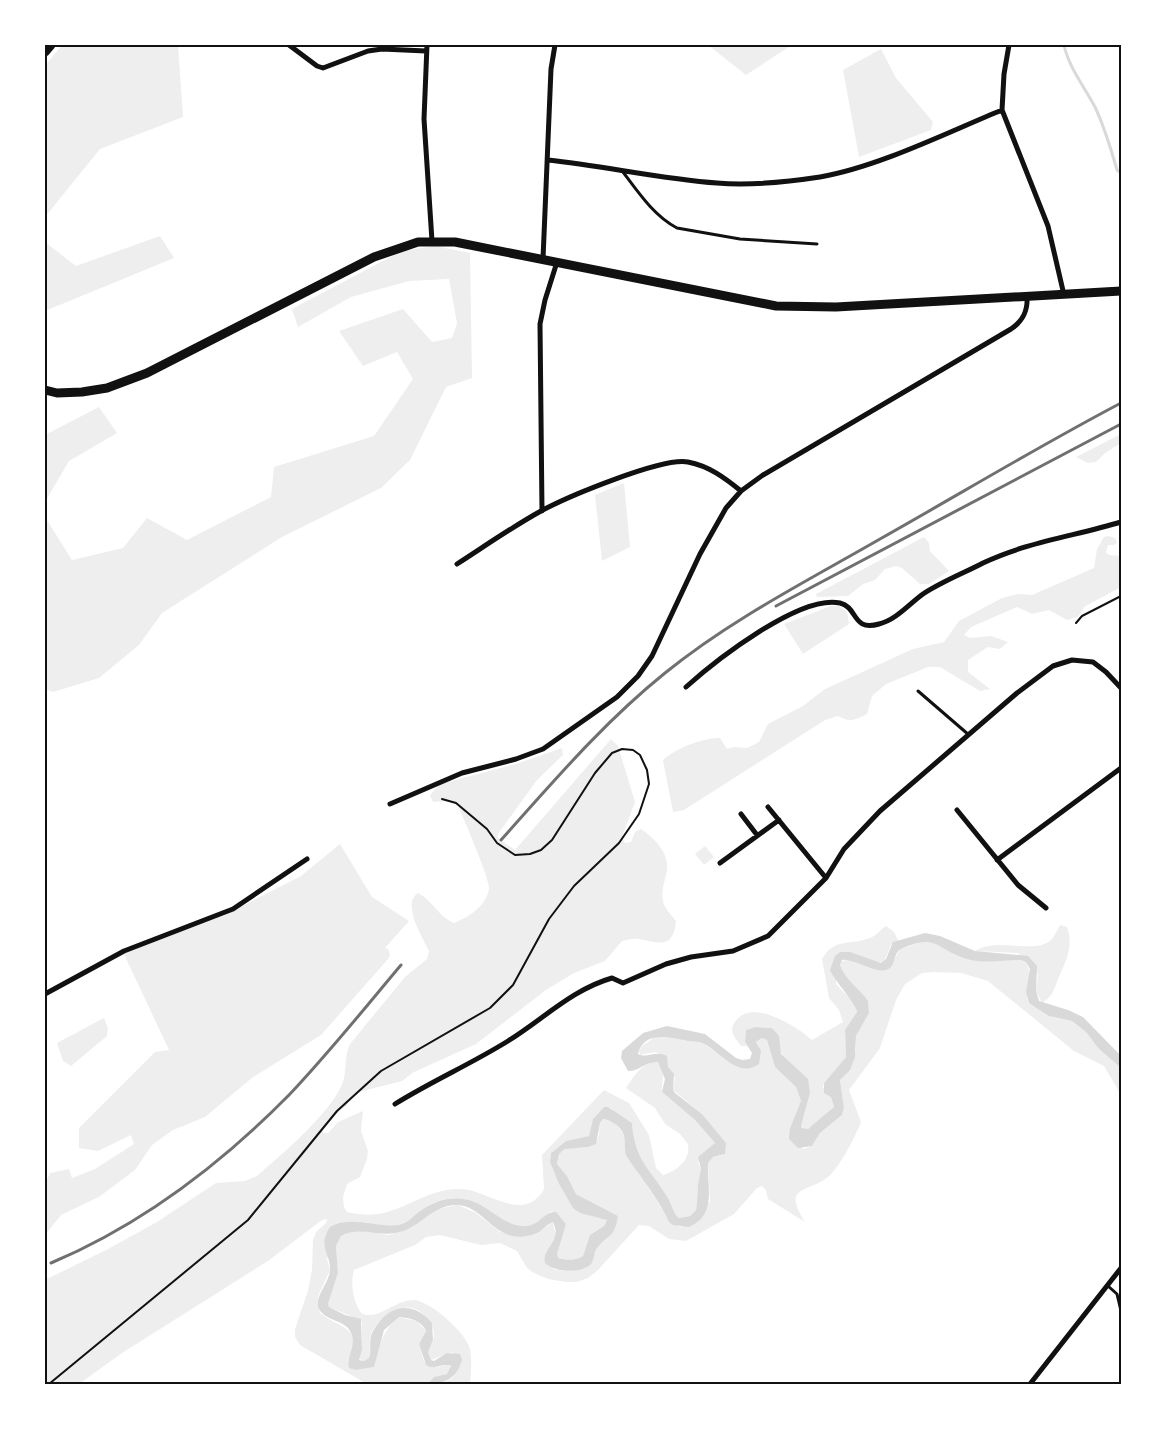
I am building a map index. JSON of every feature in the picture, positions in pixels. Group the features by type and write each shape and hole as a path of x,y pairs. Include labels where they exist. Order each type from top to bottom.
{"main road":[{"path":"45,52 51,45"},
{"path":"45,390 56,393 82,392 107,388 147,374 374,257 418,242 455,242 776,306 836,307 1121,291"}],"street":[{"path":"289,45 317,66 323,68 367,48 426,52"},
{"path":"428,45 426,52 424,120 432,241"},
{"path":"542,259 551,69 554,45"},
{"path":"1009,45 1004,74 1002,110 1048,226 1064,295"},
{"path":"548,160 718,183 759,183 820,177 868,164 1002,110"},
{"path":"542,511 540,324 545,300 557,262"},
{"path":"390,804 462,773 516,759 543,749 617,697 638,676 652,656 710,534 726,508 741,491 763,475 1016,325 1025,313 1027,296"},
{"path":"457,564 542,511 622,477 668,462 687,462 710,469 741,491"},
{"path":"686,686 752,636 781,619 812,606 839,603 848,608 858,622 863,625 879,624 924,593 1004,554 1038,542 1121,522"},
{"path":"395,1104 433,1081 471,1064 598,982 612,978 623,983 666,964 691,957 733,951 768,936 826,878 844,849 864,827 927,769 1053,666 1066,661 1081,660 1098,664 1121,688"},
{"path":"997,860 1121,768"},
{"path":"768,807 826,878"},
{"path":"957,810 1018,886 1046,908"},
{"path":"741,814 757,835"},
{"path":"720,862 779,820"},
{"path":"45,994 124,951 233,909 307,860"},
{"path":"1030,1384 1121,1268"}],"lane":[{"path":"623,171 651,207 668,223 677,228 740,239 817,244"},
{"path":"918,692 969,736"},
{"path":"1108,1286 1117,1294 1121,1311"}],"path":[{"path":"1076,623 1082,616 1121,596"},
{"path":"49,1384 248,1220 337,1111 381,1071 490,1008 513,985 549,919 574,886 620,843 639,814 649,784 647,770 640,755 633,750 622,750 612,753 595,772 552,840 541,850 530,854 515,855 497,843 487,829 456,803 442,799"}],"shaded area":[{"path":"62,45 178,45 183,117 100,149 45,217 45,66"},
{"path":"708,45 792,45 746,75"},
{"path":"881,49 896,78 933,122 931,130 859,157 843,70"},
{"path":"160,236 174,258 45,311 45,242 76,266"},
{"path":"435,246 470,253 472,378 446,387 410,460 381,488 282,537 162,613 139,645 99,678 53,692 45,689 45,517 72,560 123,548 147,518 187,540 271,497 274,467 374,436 413,379 397,352 363,366 339,331 403,309 432,342 452,338 457,323 449,279 409,281 351,297 298,327 292,309 402,251"},
{"path":"99,407 117,433 69,461 45,502 45,435"},
{"path":"1121,434 1121,443 1105,453 1096,462 1088,463 1076,457"},
{"path":"624,483 630,547 602,561 595,495"},
{"path":"924,537 929,543 930,551 949,571 929,584 920,584 902,568 896,566 885,569 875,580 863,584 848,596 817,597 816,594"},
{"path":"1104,537 1115,538 1117,543 1108,545 1106,552 1109,555 1121,556 1121,587 1084,607 1078,617 1067,620 1049,610 1032,614 1017,607 971,627 964,635 970,638 991,636 1008,642 1000,649 988,647 968,660 968,672 990,689 980,691 940,667 928,667 886,684 872,696 867,714 852,720 838,716 825,720 684,810 673,812 663,760 675,752 690,744 713,738 720,738 727,749 734,747 747,748 759,742 768,724 803,706 825,689 913,649 944,642 959,621 1002,598 1018,594 1032,595 1094,568 1097,549"},
{"path":"831,606 839,606 847,612 849,624 803,654 784,624"},
{"path":"611,739 618,746 635,802 622,837 625,843 631,842 635,832 641,829 660,846 666,857 667,870 663,889 663,901 666,909 676,921 672,937 668,941 658,943 636,939 622,941 605,961 574,973 546,990 476,1044 412,1073 402,1081 355,1093 346,1106 328,1120 322,1129 323,1133 328,1133 338,1122 363,1111 361,1131 368,1151 367,1159 360,1177 347,1184 343,1197 344,1207 347,1212 364,1215 379,1214 445,1190 461,1189 471,1190 516,1205 526,1204 536,1199 544,1189 542,1155 604,1090 629,1103 649,1135 656,1168 663,1175 673,1171 682,1164 687,1155 688,1144 680,1134 665,1124 655,1108 626,1088 642,1068 656,1061 660,1064 663,1071 662,1092 695,1120 715,1143 698,1162 701,1169 696,1210 690,1216 679,1218 677,1216 668,1198 640,1155 636,1146 632,1123 615,1113 611,1108 604,1107 593,1119 589,1136 566,1141 551,1153 550,1162 559,1184 569,1201 607,1220 604,1226 590,1235 583,1256 580,1258 571,1260 558,1258 556,1254 566,1224 552,1211 536,1224 524,1227 506,1221 472,1201 451,1198 430,1204 402,1224 381,1226 344,1222 327,1259 330,1270 318,1296 320,1313 348,1330 352,1335 352,1350 348,1361 356,1370 374,1367 385,1334 398,1317 417,1321 426,1331 419,1344 424,1362 437,1367 447,1365 451,1367 447,1374 439,1376 428,1384 367,1384 300,1345 295,1337 295,1329 308,1291 312,1270 313,1240 316,1232 326,1223 327,1219 322,1220 268,1261 122,1353 79,1384 45,1384 45,1280 157,1222 216,1183 245,1181 257,1176 305,1132 329,1106 343,1082 350,1044 405,977 427,959 429,951 412,913 413,898 418,893 423,896 444,917 454,923 465,918 481,906 489,889 488,884 458,805 448,801 433,802 430,795 440,784 519,763 562,748 563,755 537,780 498,834 498,838 515,850"},
{"path":"340,844 372,897 409,921 385,948 388,949 390,955 388,959 321,1035 253,1077 205,1117 173,1130 152,1145 135,1170 99,1197 61,1215 45,1235 45,1183 50,1173 69,1169 72,1178 95,1169 134,1144 131,1135 98,1151 79,1148 79,1128 155,1052 169,1050 122,950 225,915 301,876"},
{"path":"705,846 714,857 704,865 695,854"},
{"path":"1060,925 1067,927 1069,934 1068,953 1053,992 1042,1003 1036,991 1038,974 1018,953 975,951 995,945 1036,946 1045,944 1052,939"},
{"path":"886,926 894,932 899,942 891,945 884,962 873,962 840,952 836,984 854,1003 857,1012 845,1032 846,1057 824,1083 823,1088 831,1097 834,1107 812,1128 804,1129 801,1126 810,1093 779,1050 772,1028 755,1027 746,1030 745,1042 747,1046 741,1046 733,1034 733,1025 742,1015 752,1012 762,1013 774,1016 812,1040 843,1022 839,1010 829,998 822,959 832,948 843,943 870,938"},
{"path":"925,933 940,936 975,951 1028,956 1037,966 1036,991 1039,1001 1083,1017 1121,1056 1121,1068 1098,1048 1086,1032 1072,1021 1049,1016 1029,1003 1026,992 1030,969 1026,962 1021,960 987,962 967,959 935,944 921,942 899,950 892,966 885,970 873,969 842,960 840,965 845,975 868,1001 869,1013 856,1036 855,1057 850,1070 840,1080 844,1108 842,1115 820,1133 812,1146 798,1148 789,1139 790,1128 801,1101 796,1087 775,1067 767,1040 762,1038 756,1042 761,1051 759,1064 751,1068 744,1068 730,1063 700,1042 667,1037 653,1038 646,1041 641,1046 638,1054 645,1056 663,1054 667,1056 668,1067 674,1074 673,1090 675,1093 702,1114 726,1143 725,1154 713,1157 708,1163 709,1200 704,1215 698,1222 689,1227 673,1225 669,1222 655,1197 627,1157 622,1131 614,1123 603,1119 600,1123 596,1144 588,1147 565,1149 559,1154 557,1164 567,1176 576,1194 618,1216 613,1232 597,1248 592,1263 586,1268 567,1271 554,1268 545,1263 546,1253 555,1235 553,1222 537,1233 511,1236 493,1226 477,1212 468,1207 458,1205 441,1208 415,1225 400,1232 385,1234 362,1231 341,1236 336,1246 338,1273 328,1304 329,1307 345,1315 361,1319 362,1350 359,1360 364,1361 369,1358 370,1341 379,1322 393,1311 409,1308 425,1316 432,1323 433,1340 428,1352 431,1360 434,1361 447,1353 460,1354 462,1360 454,1376 450,1379 440,1383 428,1384 434,1377 447,1374 451,1366 429,1367 426,1365 419,1344 426,1331 424,1327 411,1319 399,1317 384,1330 374,1367 356,1370 349,1368 348,1364 353,1342 351,1333 345,1325 325,1315 318,1307 319,1297 330,1270 325,1240 330,1227 346,1222 398,1225 408,1221 420,1211 436,1202 446,1199 463,1199 478,1204 507,1221 522,1226 533,1225 548,1214 556,1212 566,1224 557,1254 558,1258 571,1260 580,1258 583,1256 590,1235 604,1226 607,1220 580,1213 573,1208 559,1184 550,1162 551,1153 566,1141 589,1136 593,1119 604,1107 608,1107 632,1123 636,1146 640,1155 668,1198 675,1214 679,1218 690,1216 696,1210 701,1169 698,1157 715,1143 695,1120 662,1092 665,1079 658,1062 628,1071 621,1058 622,1051 643,1033 667,1026 705,1034 736,1058 742,1060 750,1059 752,1053 745,1042 746,1030 755,1027 772,1028 779,1036 781,1054 808,1079 810,1093 801,1126 808,1129 834,1107 831,1097 824,1093 824,1083 846,1057 845,1030 857,1012 853,1003 830,970 835,956 840,952 850,952 881,963 886,959 893,942"},
{"path":"924,941 937,943 955,954 973,960 1021,960 1026,962 1031,975 1027,985 1029,1003 1053,1017 1072,1021 1086,1032 1098,1048 1121,1068 1121,1095 1104,1066 1074,1051 988,981 961,973 922,973 905,984 896,1000 880,1048 849,1090 861,1122 847,1150 829,1176 797,1195 798,1210 805,1222 768,1199 766,1190 762,1186 757,1188 734,1214 686,1241 669,1239 649,1226 639,1225 597,1271 588,1278 577,1282 548,1279 534,1273 527,1268 517,1251 500,1243 481,1245 440,1235 426,1237 415,1245 354,1270 352,1281 354,1299 362,1314 369,1315 406,1301 420,1301 429,1305 455,1326 467,1342 471,1358 470,1384 441,1384 452,1378 461,1364 452,1352 431,1360 428,1352 434,1334 432,1325 419,1311 412,1308 397,1309 383,1318 372,1331 369,1358 364,1361 359,1359 362,1350 362,1322 328,1307 338,1273 336,1246 341,1236 356,1230 388,1235 400,1232 413,1226 437,1209 458,1205 476,1213 500,1232 537,1233 553,1222 556,1237 548,1250 553,1269 573,1271 583,1269 592,1261 595,1251 612,1230 618,1216 576,1194 567,1176 557,1164 559,1154 565,1149 588,1147 596,1142 603,1119 613,1122 620,1129 624,1136 629,1158 669,1222 681,1227 710,1202 708,1163 713,1157 723,1155 702,1114 673,1090 675,1078 668,1067 666,1056 655,1052 640,1055 639,1051 642,1046 655,1037 670,1036 702,1043 743,1068 755,1067 759,1047 756,1042 762,1038 767,1040 775,1067 796,1087 801,1101 790,1128 803,1149 812,1146 820,1133 842,1115 844,1108 840,1080 846,1074 856,1051 856,1036 869,1013 868,1001 843,973 840,962 849,959 881,970 892,965 899,950"},
{"path":"104,1018 108,1028 107,1036 71,1066 63,1061 57,1043"}],"waterway":[{"path":"1064,45 1073,69 1099,115 1117,170 1121,173"}],"railway":[{"path":"501,840 559,775 621,712 642,692 690,654 742,618 1121,403"},
{"path":"776,606 1121,424"},
{"path":"51,1263 84,1248 148,1211 178,1191 236,1145 289,1095 401,965"}]}
